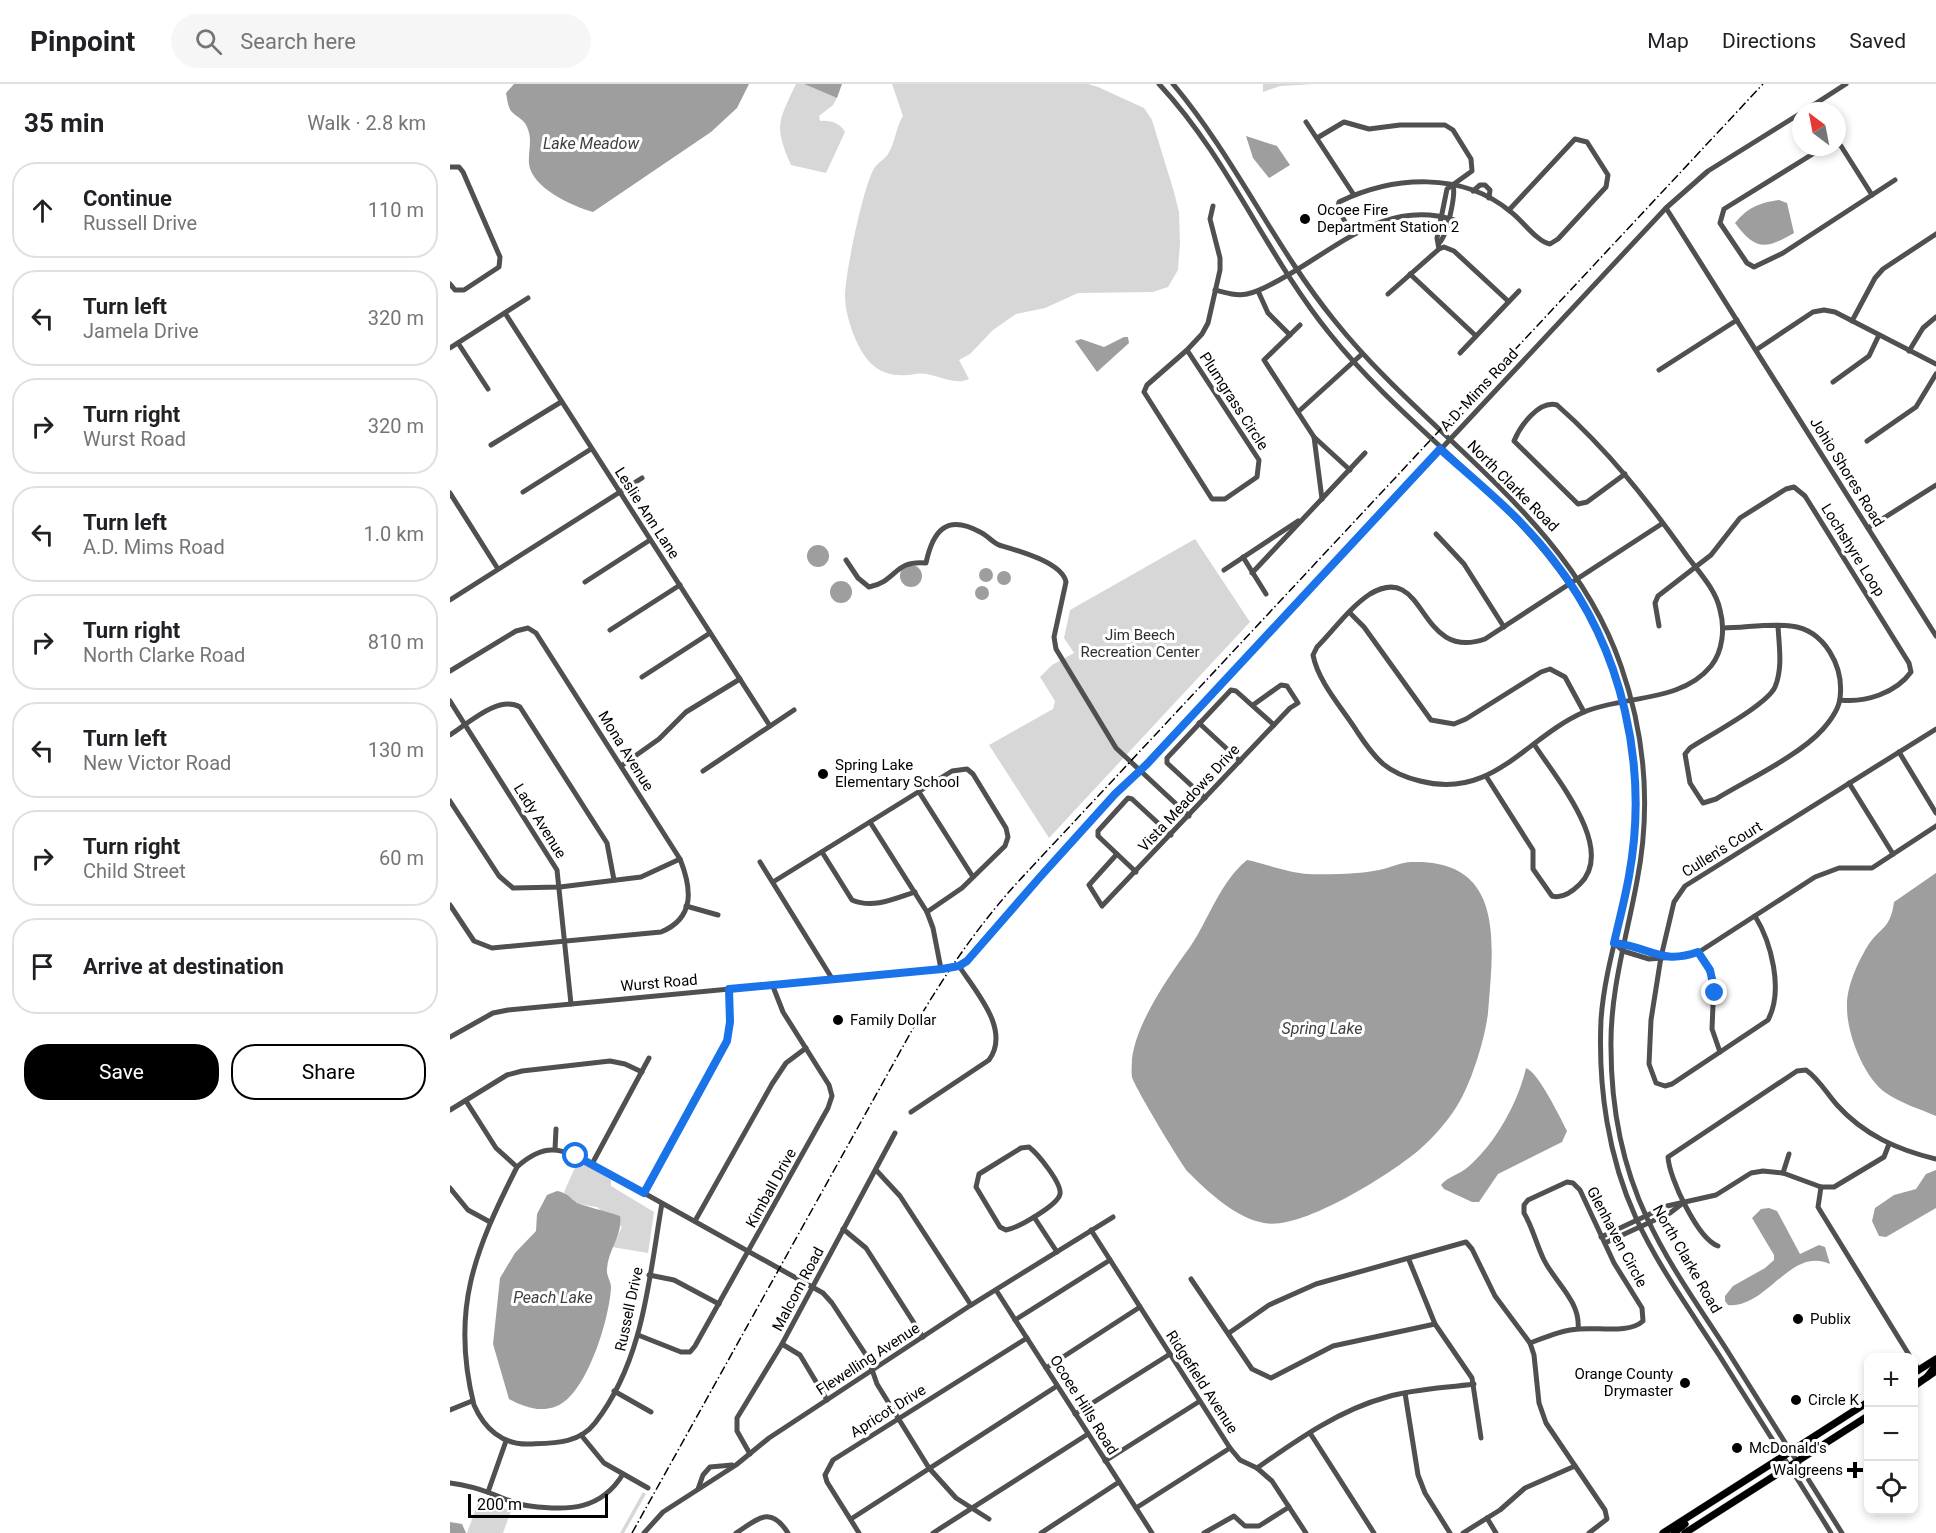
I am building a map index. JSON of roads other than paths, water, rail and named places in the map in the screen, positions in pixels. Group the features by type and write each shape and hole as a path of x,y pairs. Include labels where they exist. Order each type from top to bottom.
{"main road":[{"path":"1918,1370 1936,1359"},
{"path":"1927,1378 1936,1365"},
{"path":"1918,1384 1936,1371"},
{"path":"1664,1533 1864,1405"},
{"path":"1685,1533 1864,1419"},
{"path":"1674,1533 1708,1509 1715,1500"}],"street":[{"name":"North Clarke Road","path":"1159,84 1209,144 1316,316 1354,362 1440,449 1514,515 1571,584 1605,649 1623,702 1635,768 1636,807 1630,876 1614,943 1602,1015 1602,1076 1612,1146 1637,1220 1659,1261 1831,1533"},
{"name":"North Clarke Road","path":"1173,84 1217,140 1297,269 1331,317 1362,354 1541,528 1580,579 1613,642 1632,700 1642,756 1645,817 1638,879 1612,1016 1611,1072 1622,1146 1649,1222 1842,1533"},
{"name":"A.D. Mims Road","path":"1818,102 1846,84"},
{"name":"A.D. Mims Road","path":"959,966 973,956 1040,877 1666,208 1708,171 1792,119"},
{"path":"1306,122 1354,195"},
{"path":"1317,138 1344,122 1369,129 1416,124 1445,126 1453,130 1473,163 1472,171 1447,189 1439,246 1388,294"},
{"path":"1352,235 1337,205 1354,195 1377,187 1404,182 1453,185 1473,191 1509,210 1542,241 1554,242 1606,187 1608,175 1587,142 1575,139 1509,210"},
{"path":"1846,154 1872,195"},
{"path":"1807,156 1724,209 1720,223 1747,262 1754,267 1783,253 1895,180"},
{"path":"450,167 459,167 464,172 501,263 499,267 464,291 455,290 450,284"},
{"path":"1442,233 1451,219 1453,185"},
{"path":"1473,191 1480,185 1485,185 1490,190 1489,198"},
{"name":"Plumgrass Circle","path":"1186,350 1259,460 1257,477 1225,499 1212,499 1144,392 1147,385 1202,334 1208,323 1220,258 1210,219 1213,206"},
{"name":"Johio Shores Road","path":"1666,208 1936,636"},
{"path":"1215,290 1235,295 1257,291 1352,235 1394,218 1423,215 1451,219"},
{"path":"1852,321 1875,278 1883,269 1936,234"},
{"path":"1439,246 1454,251 1508,301"},
{"path":"1410,274 1476,336"},
{"path":"1257,291 1268,313 1290,335"},
{"path":"1460,353 1519,291"},
{"path":"450,348 528,298"},
{"path":"1756,350 1813,312 1824,310 1835,312 1936,364"},
{"name":"Leslie Ann Lane","path":"504,314 770,726"},
{"path":"1909,351 1923,328 1936,318"},
{"path":"1659,370 1737,320"},
{"path":"1300,325 1264,360 1314,437 1350,470"},
{"path":"1833,382 1869,356 1880,335"},
{"path":"458,343 488,389"},
{"path":"1298,412 1362,354"},
{"path":"1867,441 1917,407 1936,374"},
{"path":"491,445 561,402"},
{"path":"1625,474 1587,502 1578,504 1514,441 1518,432 1543,406 1549,403 1557,405 1600,445 1625,474 1663,523 1695,567 1720,608 1723,628 1721,647 1711,666 1695,679 1671,691 1584,712 1486,776 1469,784 1455,786 1432,784 1406,777 1386,768 1370,751 1318,670 1313,654 1370,594 1383,589 1397,589 1419,604 1445,640 1470,645 1485,639 1580,579 1663,523"},
{"path":"1314,437 1322,499"},
{"path":"523,492 591,448"},
{"path":"1252,573 1365,453"},
{"path":"451,599 642,478"},
{"path":"1868,528 1936,485"},
{"name":"Lochshyre Loop","path":"1695,567 1711,555 1740,518 1786,489 1794,487 1801,491 1909,663 1911,672 1907,678 1878,696 1864,701 1840,700"},
{"path":"450,493 498,569"},
{"path":"1224,570 1307,515"},
{"path":"846,560 863,584 869,587 876,586 887,581 902,565 910,561 926,563 929,546 936,535 946,526 957,523 982,533 999,544 1015,548 1059,569 1066,582 1054,637 1056,649 1116,748 1188,816"},
{"path":"1436,534 1464,564 1504,627"},
{"path":"585,582 650,540"},
{"path":"1243,557 1266,594"},
{"path":"1659,626 1655,603 1658,596 1695,567"},
{"path":"610,630 680,585"},
{"path":"1350,613 1369,633 1431,720 1454,724 1466,719 1541,672 1550,669 1565,677 1584,712"},
{"path":"1723,628 1778,626 1791,626 1807,630 1831,653 1838,668 1840,700 1832,718 1807,743 1716,800 1703,803 1690,783 1685,754 1690,748 1762,702 1773,690 1780,669 1778,626"},
{"name":"Mona Avenue","path":"450,670 516,631 528,628 536,633 680,858 688,878 690,894 686,906"},
{"path":"642,677 710,633"},
{"path":"621,766 659,739 686,712 740,679"},
{"name":"Vista Meadows Drive","path":"1117,854 1089,885 1102,906 1274,725 1298,703 1287,686 1281,686 1253,705"},
{"path":"1205,798 1167,763 1167,758 1199,723 1231,690 1236,691 1274,725"},
{"name":"Lady Avenue","path":"450,701 557,870 571,1004"},
{"path":"450,735 498,705 512,703 520,707 607,843 614,880"},
{"path":"703,771 794,710"},
{"path":"1199,723 1240,761"},
{"name":"Cullen's Court","path":"1755,916 1772,950 1774,1009 1761,1027 1672,1084 1665,1086 1656,1083 1652,1075 1649,1041 1661,957 1674,902 1685,886 1936,729"},
{"path":"1486,776 1533,850 1533,868 1548,892 1558,898 1578,886 1587,875 1590,863 1590,836 1534,744"},
{"path":"1899,752 1936,813"},
{"path":"773,882 960,768 967,769 974,774 1006,828 1008,837 1005,846 973,877 927,912"},
{"path":"1849,783 1893,854"},
{"path":"919,792 973,877"},
{"path":"1136,872 1098,836 1098,831 1128,798 1132,799 1171,835"},
{"path":"450,801 506,884 523,889 641,877 680,858"},
{"path":"870,822 927,912 942,969"},
{"path":"1614,943 1623,951 1649,958 1698,952 1827,872 1839,868 1872,868 1936,826"},
{"path":"822,852 852,900 860,903 883,903 915,892"},
{"path":"760,862 833,980"},
{"path":"450,906 474,941 483,946 566,943 661,933 674,927 686,906 718,915"},
{"path":"1614,943 1625,944 1661,957"},
{"path":"1698,952 1714,981 1712,1029 1720,1052"},
{"path":"911,1112 989,1060 995,1052 998,1036 989,1014 959,966"},
{"name":"Wurst Road","path":"450,1037 493,1013 959,966"},
{"name":"Kimball Drive","path":"638,1335 681,1352 690,1352 750,1252 828,1108 832,1096 829,1086 783,1012 772,984"},
{"path":"644,1193 727,1041 730,1022 729,989"},
{"path":"695,1221 772,1084 786,1063 806,1048"},
{"path":"592,1164 649,1058"},
{"path":"450,1110 507,1076 522,1071 610,1061 625,1064 642,1072"},
{"path":"1718,1246 1704,1237 1684,1202 1668,1157 1797,1071 1806,1070 1842,1111 1862,1129 1889,1144 1936,1159"},
{"path":"466,1101 496,1148 517,1167"},
{"path":"555,1149 556,1130"},
{"name":"Malcom Road","path":"750,1454 737,1431 737,1418 782,1344 895,1133"},
{"path":"1601,1237 1667,1206 1716,1195 1752,1173 1763,1171 1783,1173 1821,1187 1843,1185 1884,1157 1889,1144"},
{"path":"1029,1147 1035,1152 1060,1187 1060,1195 1056,1201 1034,1217 1014,1229 1006,1230 1000,1227 976,1187 979,1174 1021,1148 1029,1147"},
{"path":"465,1274 517,1167 529,1157 542,1151 555,1149 592,1164 812,1287 832,1303 868,1358 877,1384 929,1468 945,1488 989,1519"},
{"path":"1783,1173 1789,1154"},
{"path":"876,1170 900,1196 971,1305"},
{"name":"Glenhaven Circle","path":"1530,1343 1555,1333 1578,1329 1633,1327 1643,1321 1642,1308 1601,1237 1580,1190 1573,1183 1567,1182 1524,1204 1524,1212 1547,1267 1576,1308 1579,1319 1578,1329"},
{"path":"1821,1187 1818,1207 1908,1353"},
{"path":"450,1188 468,1210 489,1222"},
{"path":"1605,1243 1670,1213 1684,1202"},
{"name":"Russell Drive","path":"581,1435 595,1424 630,1361 638,1335 662,1203"},
{"path":"1667,1206 1670,1213"},
{"name":"Flewelling Avenue","path":"644,1533 663,1512 736,1465 827,1400 971,1305 1113,1216"},
{"path":"1034,1217 1057,1252"},
{"path":"843,1229 866,1248 923,1337"},
{"name":"Ridgefield Avenue","path":"1091,1230 1230,1448 1240,1460 1257,1468 1272,1481 1306,1533"},
{"path":"1229,1333 1269,1305 1299,1290 1466,1242 1472,1249 1495,1296 1530,1343 1534,1355 1539,1403 1546,1423 1605,1510 1607,1519 1589,1533"},
{"path":"1015,1320 1110,1260"},
{"path":"1409,1260 1435,1324 1462,1361 1474,1384 1481,1438"},
{"path":"649,1275 674,1280 718,1304"},
{"path":"1191,1279 1252,1369 1271,1378 1333,1346 1435,1324"},
{"name":"Ocoee Hills Road","path":"996,1290 1150,1532"},
{"path":"1046,1368 1140,1307"},
{"name":"Apricot Drive","path":"859,1533 827,1482 828,1466 833,1460 1027,1338"},
{"path":"782,1344 800,1355 827,1400"},
{"path":"1075,1414 1170,1354"},
{"path":"459,1363 472,1401 488,1427 506,1441 524,1444 562,1443 581,1435 604,1463 648,1488"},
{"path":"1257,1468 1310,1433 1358,1406 1405,1393 1474,1384"},
{"path":"851,1519 1057,1386"},
{"path":"615,1391 651,1412"},
{"path":"1405,1393 1418,1475 1425,1493 1450,1533"},
{"path":"450,1410 472,1401"},
{"path":"1105,1461 1200,1401"},
{"path":"1310,1433 1374,1533"},
{"path":"933,1533 1088,1434"},
{"path":"488,1492 506,1441"},
{"path":"1136,1508 1230,1448"},
{"path":"698,1489 703,1475 710,1467 736,1465"},
{"path":"1463,1533 1487,1518 1525,1488 1575,1466"},
{"path":"450,1483 488,1492 529,1506 580,1506 600,1501 612,1492 622,1474"},
{"path":"1041,1533 1119,1482"},
{"path":"1206,1532 1234,1516 1245,1526 1259,1526 1289,1507"},
{"path":"736,1533 761,1517 769,1516 776,1518 788,1533"},
{"path":"1487,1518 1496,1533"}],"water":[{"name":"Lake Meadow","path":"514,84 749,84 737,108 711,132 593,212 554,195 537,181 532,173 529,164 529,132 526,124 511,111 507,100 506,93"},
{"path":"804,84 842,84 837,98"},
{"path":"1246,136 1277,146 1290,165 1269,178 1253,158"},
{"path":"1779,200 1787,203 1794,233 1784,239 1768,244 1755,243 1735,223 1754,207"},
{"path":"1128,337 1129,343 1097,372 1075,341 1081,339 1104,347"},
{"path":"818,545 826,548 829,556 826,564 818,567 810,564 807,556 810,548"},
{"path":"911,565 919,568 922,576 919,584 911,587 903,584 900,576 903,568"},
{"path":"986,568 991,570 993,575 991,580 986,582 981,580 979,575 981,570"},
{"path":"1004,571 1009,573 1011,578 1009,583 1004,585 999,583 997,578 999,573"},
{"path":"841,581 849,584 852,592 849,600 841,603 833,600 830,592 833,584"},
{"path":"982,586 987,588 989,593 987,598 982,600 977,598 975,593 977,588"},
{"name":"Spring Lake","path":"1247,860 1294,872 1317,874 1372,871 1408,862 1443,865 1465,875 1479,891 1488,912 1491,935 1492,961 1484,1035 1467,1086 1449,1118 1419,1150 1388,1173 1322,1210 1280,1223 1264,1223 1243,1216 1213,1196 1188,1172 1149,1109 1132,1075 1135,1045 1147,1015 1163,986 1197,936 1229,879"},
{"path":"1936,873 1936,1116 1897,1100 1878,1086 1871,1077 1858,1055 1850,1030 1847,1000 1856,968 1867,947 1890,918 1894,902"},
{"path":"1526,1068 1542,1086 1567,1131 1562,1142 1498,1174 1479,1202 1472,1202 1444,1189 1441,1185 1478,1158 1496,1135 1511,1109"},
{"path":"1936,1170 1936,1208 1886,1237 1879,1236 1872,1221 1875,1208 1894,1195 1916,1189 1926,1174"},
{"name":"Peach Lake","path":"557,1191 566,1194 577,1203 620,1216 620,1223 608,1262 610,1300 595,1353 578,1387 568,1399 551,1408 538,1409 526,1407 509,1399 493,1344 500,1278 515,1253 536,1231 537,1214 547,1195"},
{"path":"1769,1208 1777,1211 1800,1254 1819,1245 1825,1247 1830,1264 1816,1261 1803,1263 1790,1270 1755,1298 1742,1304 1728,1305 1725,1296 1733,1286 1765,1268 1774,1260 1774,1255 1752,1218 1761,1209"},
{"path":"450,1522 462,1524 466,1533 450,1533"}],"railway":[{"path":"632,1533 911,1032 947,974 986,920 1015,885 1763,84"}],"place":[{"name":"Ocoee Fire Department Station 2","path":"1305,219"},
{"name":"Spring Lake Elementary School","path":"823,774"},
{"name":"Family Dollar","path":"838,1020"},
{"name":"Publix","path":"1798,1319"},
{"name":"Orange County Drymaster","path":"1685,1383"},
{"name":"Circle K","path":"1796,1400"},
{"name":"McDonald's","path":"1737,1448"},
{"name":"Walgreens","path":"1855,1470"}],"park label":[{"name":"Jim Beech Recreation Center","path":"1140,644"}]}
